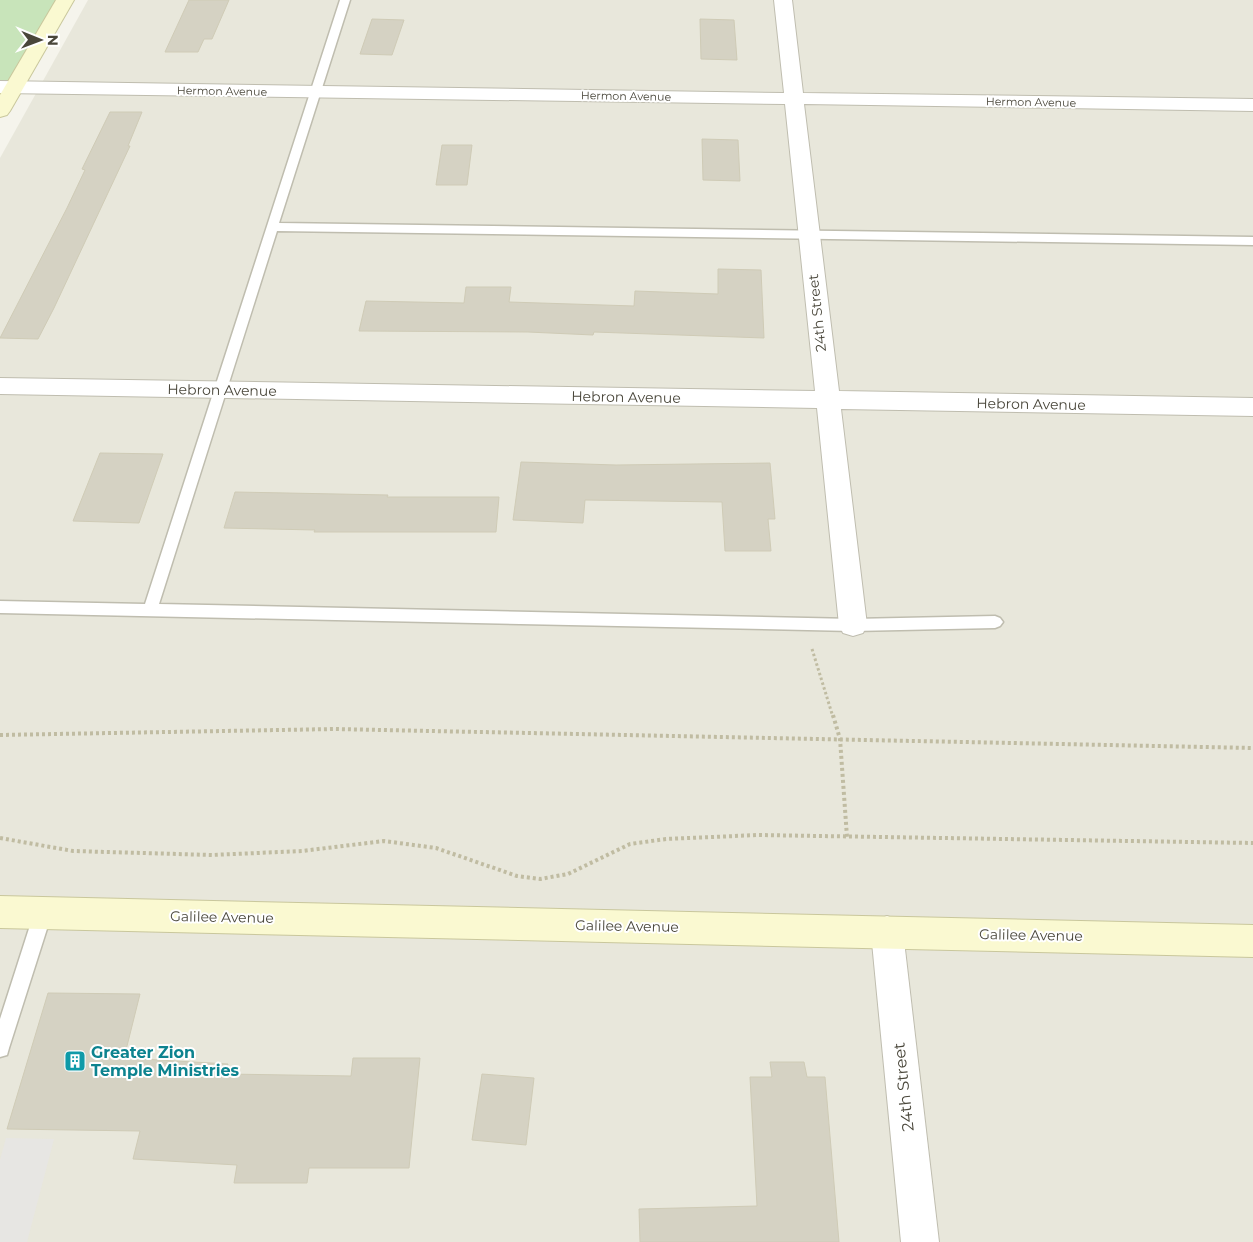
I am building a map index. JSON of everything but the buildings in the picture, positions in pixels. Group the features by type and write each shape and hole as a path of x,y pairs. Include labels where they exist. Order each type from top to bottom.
{"street":[{"path":"0,111 7,87 65,0"},
{"name":"24th Street","path":"783,0 826,400 853,625"},
{"name":"Hermon Avenue","path":"7,87 1253,106"},
{"name":"Hebron Avenue","path":"0,386 1253,408"},
{"name":"Galilee Avenue","path":"0,912 1253,941"},
{"name":"24th Street","path":"886,932 920,1242"}],"lane":[{"path":"150,610 345,0"},
{"path":"273,227 1253,241"},
{"path":"0,607 853,625 995,622"},
{"path":"0,1048 4,1025 43,913"}],"path":[{"path":"808,624 813,658 826,690 840,739 847,837"},
{"path":"0,734 335,729 1253,748"},
{"path":"0,838 74,851 212,855 302,851 384,840 436,848 517,876 540,878 568,874 630,844 666,838 758,835 1253,843"}],"shaded area":[{"path":"88,0 1253,0 1253,1242 0,1242 0,158"},
{"path":"6,1138 54,1139 27,1242 0,1242 0,1160"}],"green space":[{"path":"0,0 65,0 0,111"}],"place":[{"name":"Greater Zion Temple Ministries","path":"75,1061"}]}
